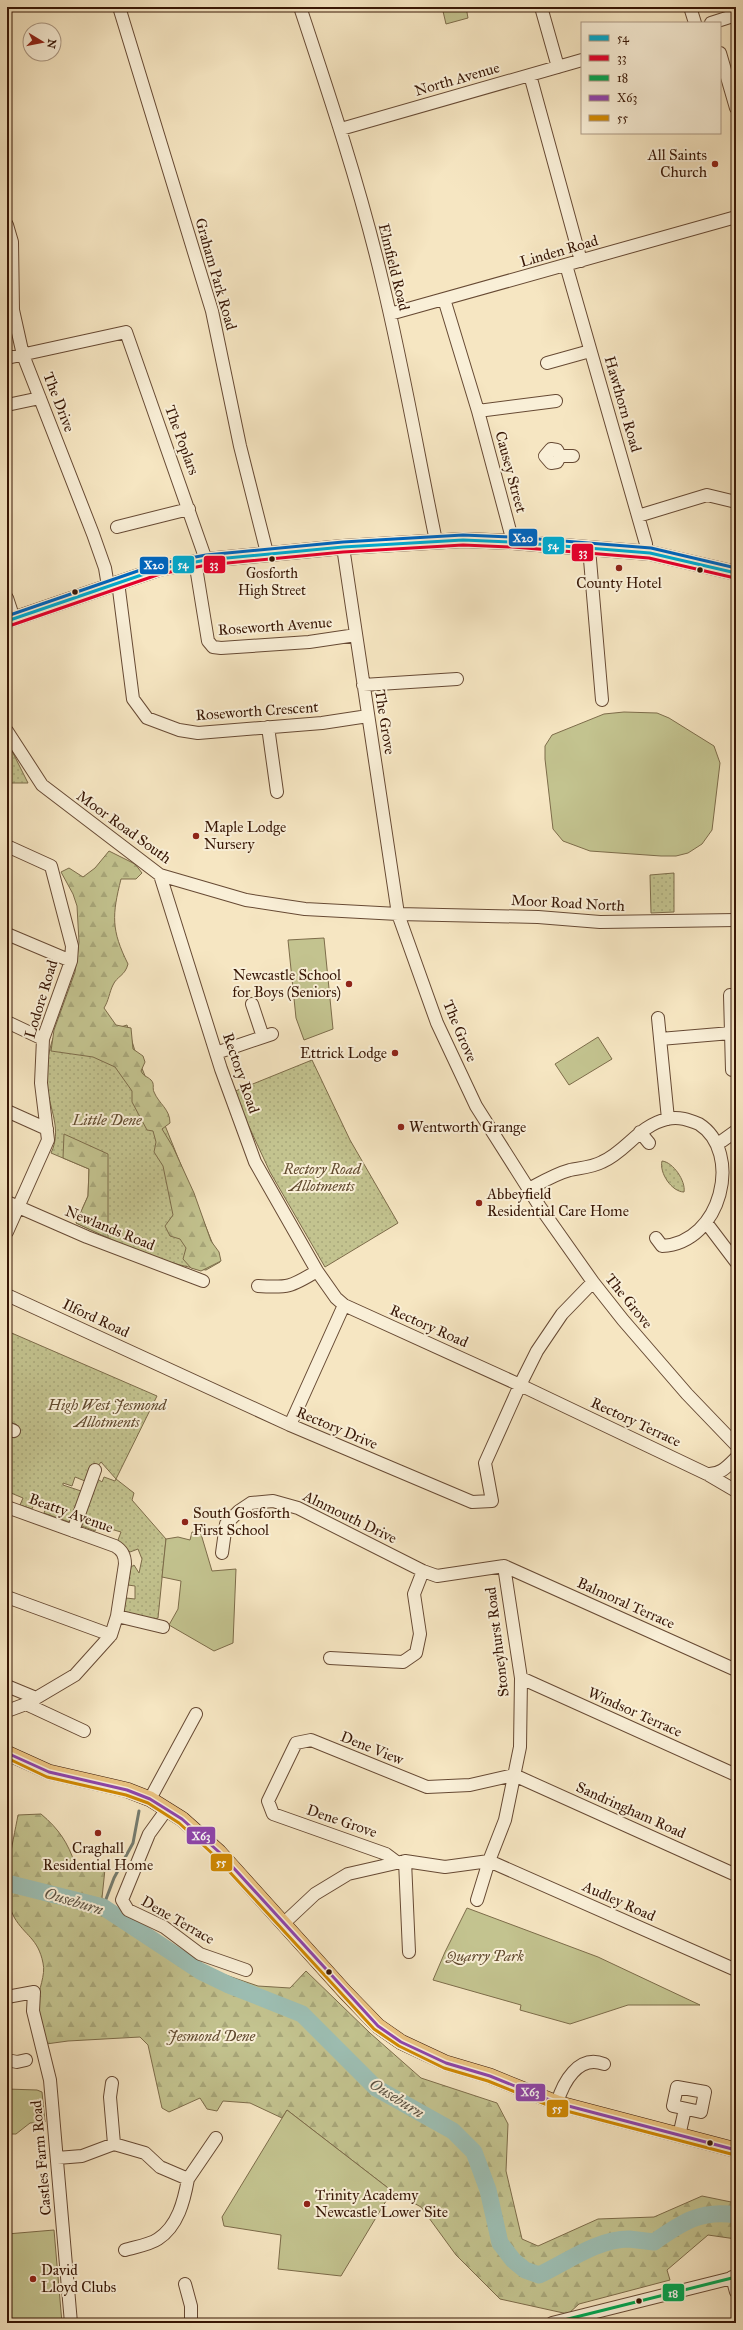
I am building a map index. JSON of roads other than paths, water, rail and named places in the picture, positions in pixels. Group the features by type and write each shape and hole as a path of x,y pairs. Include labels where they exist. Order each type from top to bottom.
{"main road":[{"path":"11,620 159,569 201,560 343,547 436,541 513,542 645,553 736,573"},
{"path":"7,1753 49,1772 128,1790 150,1799 166,1809 204,1837 378,2026 401,2042 446,2063 490,2076 556,2103 736,2150"}],"street":[{"name":"Graham Park Road","path":"119,7 212,311 240,446 267,553"},
{"name":"Elmfield Road","path":"300,7 341,129 374,246 390,314 436,541"},
{"path":"542,7 558,67"},
{"path":"690,7 695,22"},
{"path":"714,22 736,15"},
{"path":"721,56 736,108"},
{"name":"North Avenue","path":"341,129 581,60"},
{"path":"530,75 580,261"},
{"name":"Linden Road","path":"390,314 566,266 736,217"},
{"name":"The Drive","path":"7,225 12,242 10,310 23,355 105,568 113,584"},
{"name":"Hawthorn Road","path":"566,266 646,544 645,553"},
{"name":"Causey Street","path":"444,299 478,411 513,542"},
{"name":"The Poplars","path":"23,355 126,332 189,509 201,560"},
{"path":"546,363 590,351"},
{"path":"7,358 23,355"},
{"path":"7,405 40,398"},
{"name":"Causey Street","path":"478,411 556,401"},
{"path":"560,456 573,456"},
{"path":"638,516 707,495 736,502"},
{"path":"117,528 189,509"},
{"name":"The Grove","path":"343,547 398,914 437,1023 476,1106 529,1189 593,1282 686,1394 736,1445"},
{"path":"589,548 602,700"},
{"name":"Roseworth Avenue","path":"201,560 208,641 213,647 221,648 309,642 356,634"},
{"name":"Roseworth Crescent","path":"113,584 133,699 147,718 179,730 198,733 322,723 368,716"},
{"path":"7,598 11,620"},
{"path":"363,685 457,679"},
{"path":"268,727 277,792"},
{"name":"Moor Road South","path":"7,731 42,785 160,875 246,900 305,909 398,914"},
{"name":"Lodore Road","path":"7,846 51,866 72,946 71,960 43,1039 41,1083 48,1140 12,1205 7,1232"},
{"name":"Rectory Road","path":"160,875 216,1052 255,1162 316,1271 336,1298 344,1305 520,1385"},
{"name":"Moor Road North","path":"398,914 538,916 600,922 736,920"},
{"path":"7,934 71,960"},
{"path":"730,995 732,1070"},
{"path":"216,1052 267,1036 252,1004"},
{"path":"658,1018 668,1119"},
{"path":"7,1022 43,1039"},
{"path":"660,1039 731,1033"},
{"path":"7,1111 47,1129"},
{"path":"529,1189 561,1173 602,1162 620,1151 640,1132 668,1119 686,1118 704,1126 722,1141 732,1172 731,1188 725,1204 708,1225 690,1237 671,1246 662,1246 656,1238"},
{"path":"722,1141 736,1131"},
{"path":"640,1132 649,1143"},
{"name":"Newlands Road","path":"12,1205 87,1237 202,1281"},
{"path":"708,1225 736,1262"},
{"path":"258,1286 292,1286 316,1271"},
{"path":"520,1385 537,1351 562,1314 593,1282"},
{"name":"Ilford Road","path":"7,1294 172,1371"},
{"path":"290,1425 344,1305"},
{"name":"Rectory Drive","path":"172,1371 290,1425 472,1502 492,1501 485,1463 520,1385"},
{"name":"Rectory Terrace","path":"520,1385 707,1474 736,1491"},
{"path":"707,1474 721,1472 736,1458"},
{"path":"73,1531 95,1470"},
{"name":"Alnmouth Drive","path":"222,1553 226,1524 239,1511 251,1503 273,1501 298,1508 423,1571 437,1576 504,1566"},
{"name":"Beatty Avenue","path":"7,1507 115,1546 121,1549 125,1556 117,1616 111,1635 75,1675 31,1701 7,1711"},
{"name":"Balmoral Terrace","path":"504,1566 736,1670"},
{"name":"Stoneyhurst Road","path":"477,1900 489,1861 504,1821 520,1747 520,1678 504,1566"},
{"path":"330,1658 403,1662 416,1653 420,1634 414,1594 423,1571"},
{"path":"7,1597 111,1635"},
{"path":"117,1616 163,1627"},
{"name":"Windsor Terrace","path":"520,1678 736,1775"},
{"path":"7,1686 84,1732"},
{"path":"150,1799 196,1714"},
{"name":"Dene View","path":"274,1814 268,1801 296,1743 311,1740 427,1787 470,1785 514,1775"},
{"name":"Sandringham Road","path":"514,1775 736,1875"},
{"name":"Dene Terrace","path":"166,1809 149,1834 122,1900 128,1910 164,1927 200,1954 246,1970"},
{"name":"Dene Grove","path":"274,1814 386,1854 402,1862"},
{"path":"283,1924 315,1894 348,1874 402,1862 445,1867 489,1861"},
{"name":"Audley Road","path":"489,1861 736,1970"},
{"path":"402,1862 409,1952"},
{"name":"Castles Farm Road","path":"7,1997 34,1992 34,2058 50,2080 71,2323"},
{"path":"7,2060 17,2062 34,2058"},
{"path":"556,2103 567,2077 580,2066 596,2061 604,2064"},
{"path":"112,2083 110,2097 114,2144"},
{"path":"679,2136 685,2109"},
{"path":"125,2250 157,2240 170,2228 179,2214 188,2179 216,2138"},
{"path":"57,2158 82,2156 114,2144 145,2154 160,2167 188,2179"},
{"path":"552,2323 593,2318 734,2277 736,2292"},
{"path":"185,2284 191,2306 191,2323"}],"waterway":[{"path":"103,1907 114,1878 133,1843 139,1811"},
{"name":"Ouseburn","path":"7,1883 103,1907 200,1971 229,1985 302,2014 376,2088 453,2131 474,2152 488,2190 500,2243 513,2260 525,2270 539,2275 582,2252 605,2243 629,2239 654,2242 673,2229 692,2219 712,2214 736,2215"}],"place":[{"name":"All Saints Church","path":"715,164"},
{"name":"Gosforth High Street","path":"272,559"},
{"name":"County Hotel","path":"619,568"},
{"name":"Maple Lodge Nursery","path":"196,836"},
{"name":"Newcastle School for Boys (Seniors)","path":"349,984"},
{"name":"Ettrick Lodge","path":"395,1053"},
{"name":"Wentworth Grange","path":"401,1127"},
{"name":"Abbeyfield Residential Care Home","path":"479,1203"},
{"name":"South Gosforth First School","path":"185,1522"},
{"name":"Craghall Residential Home","path":"98,1833"},
{"name":"Trinity Academy Newcastle Lower Site","path":"307,2204"},
{"name":"David Lloyd Clubs","path":"33,2279"}],"park label":[{"name":"Little Dene","path":"107,1120"},
{"name":"Rectory Road Allotments","path":"322,1178"},
{"name":"High West Jesmond Allotments","path":"107,1414"},
{"name":"Quarry Park","path":"485,1956"},
{"name":"Jesmond Dene","path":"211,2036"}]}
